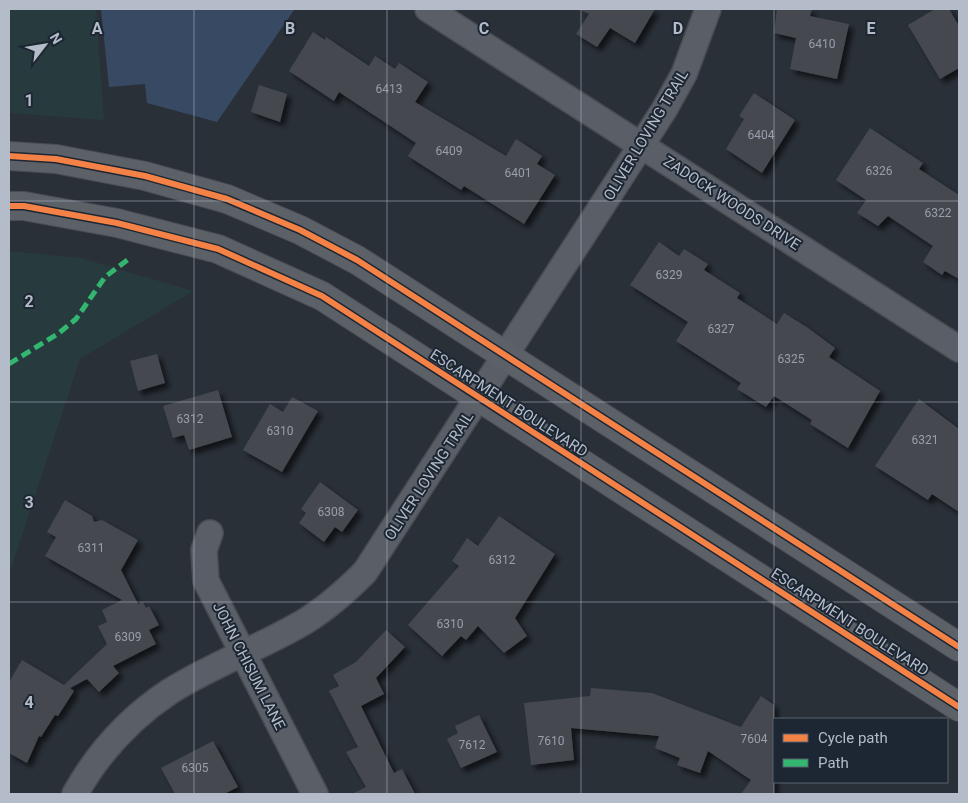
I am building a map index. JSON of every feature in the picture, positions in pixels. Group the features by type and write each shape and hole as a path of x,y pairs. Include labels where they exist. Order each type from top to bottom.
{"main road":[{"path":"9,156 56,159 145,176 227,199 300,230 357,260 959,647"},
{"name":"ESCARPMENT BOULEVARD","path":"9,206 24,206 117,223 218,250 322,296 959,707"}],"street":[{"name":"ZADOCK WOODS DRIVE","path":"428,9 642,144 959,350"},
{"name":"OLIVER LOVING TRAIL","path":"75,794 102,754 144,710 171,691 317,613 331,604 366,572 642,144 684,74 708,9"},
{"name":"JOHN CHISUM LANE","path":"210,533 204,550 206,581 315,794"}],"green space":[{"path":"9,9 96,9 104,120 9,113"},
{"path":"9,251 81,258 193,291 80,359 9,575"}],"water":[{"path":"101,9 294,10 217,122 147,103 145,84 109,87"}],"building":[{"path":"579,9 655,9 635,43 610,28 597,47 576,34 589,14"},
{"path":"777,9 812,9 810,16 849,24 837,79 790,69 796,38 774,33"},
{"path":"935,9 949,9 959,26 959,68 940,79 908,25"},
{"path":"313,32 325,40 326,37 369,66 375,56 395,69 399,63 428,82 415,102 506,156 516,139 542,156 537,164 555,175 524,224 464,186 461,190 408,156 416,143 339,92 334,101 289,71"},
{"path":"259,85 287,94 280,122 251,112"},
{"path":"754,93 795,120 762,173 726,149 744,119 739,116"},
{"path":"870,128 923,163 919,169 959,195 959,279 945,271 942,275 923,262 933,246 888,216 878,226 857,213 866,200 836,180"},
{"path":"659,242 679,256 684,249 708,264 704,270 740,293 737,298 777,324 784,313 808,328 835,348 829,357 880,391 848,448 810,424 812,420 774,396 766,407 737,389 741,383 676,341 688,322 630,285"},
{"path":"157,354 165,383 138,391 130,361"},
{"path":"218,390 232,437 189,450 184,435 173,438 163,406"},
{"path":"292,397 318,411 282,472 243,450 270,404 283,412"},
{"path":"919,399 959,429 959,512 932,494 928,500 875,466"},
{"path":"320,482 358,510 342,532 335,527 324,542 299,523 306,513 301,509"},
{"path":"65,500 92,516 94,522 102,520 138,540 121,570 138,604 143,602 146,608 149,606 159,625 149,630 156,644 113,666 119,673 99,692 87,679 70,688 74,691 58,716 55,715 41,737 39,736 27,763 9,753 9,682 22,660 64,685 107,644 98,626 107,622 102,610 122,600 45,556 56,537 47,532"},
{"path":"499,516 555,554 515,618 527,636 504,653 478,626 466,640 461,636 442,656 408,625 459,566 452,561 467,538 478,546"},
{"path":"386,630 405,647 376,678 384,694 361,706 394,773 402,769 415,794 352,794 366,787 346,752 358,747 329,691 339,686 333,675 356,662"},
{"path":"591,688 652,693 741,727 761,696 774,705 774,794 741,794 751,780 708,751 700,773 677,765 680,758 655,748 659,736 571,728 574,760 531,765 524,703 590,696"},
{"path":"479,715 497,752 461,768 447,739 458,733 455,726"},
{"path":"213,741 238,787 224,794 175,794 161,768"}],"marked path":[{"path":"9,364 59,333 76,319 105,277 130,258"}],"cycle path":[{"path":"9,156 56,159 145,176 227,199 300,230 357,260 959,647"},
{"path":"9,206 24,206 117,223 218,249 322,296 959,707"}]}
